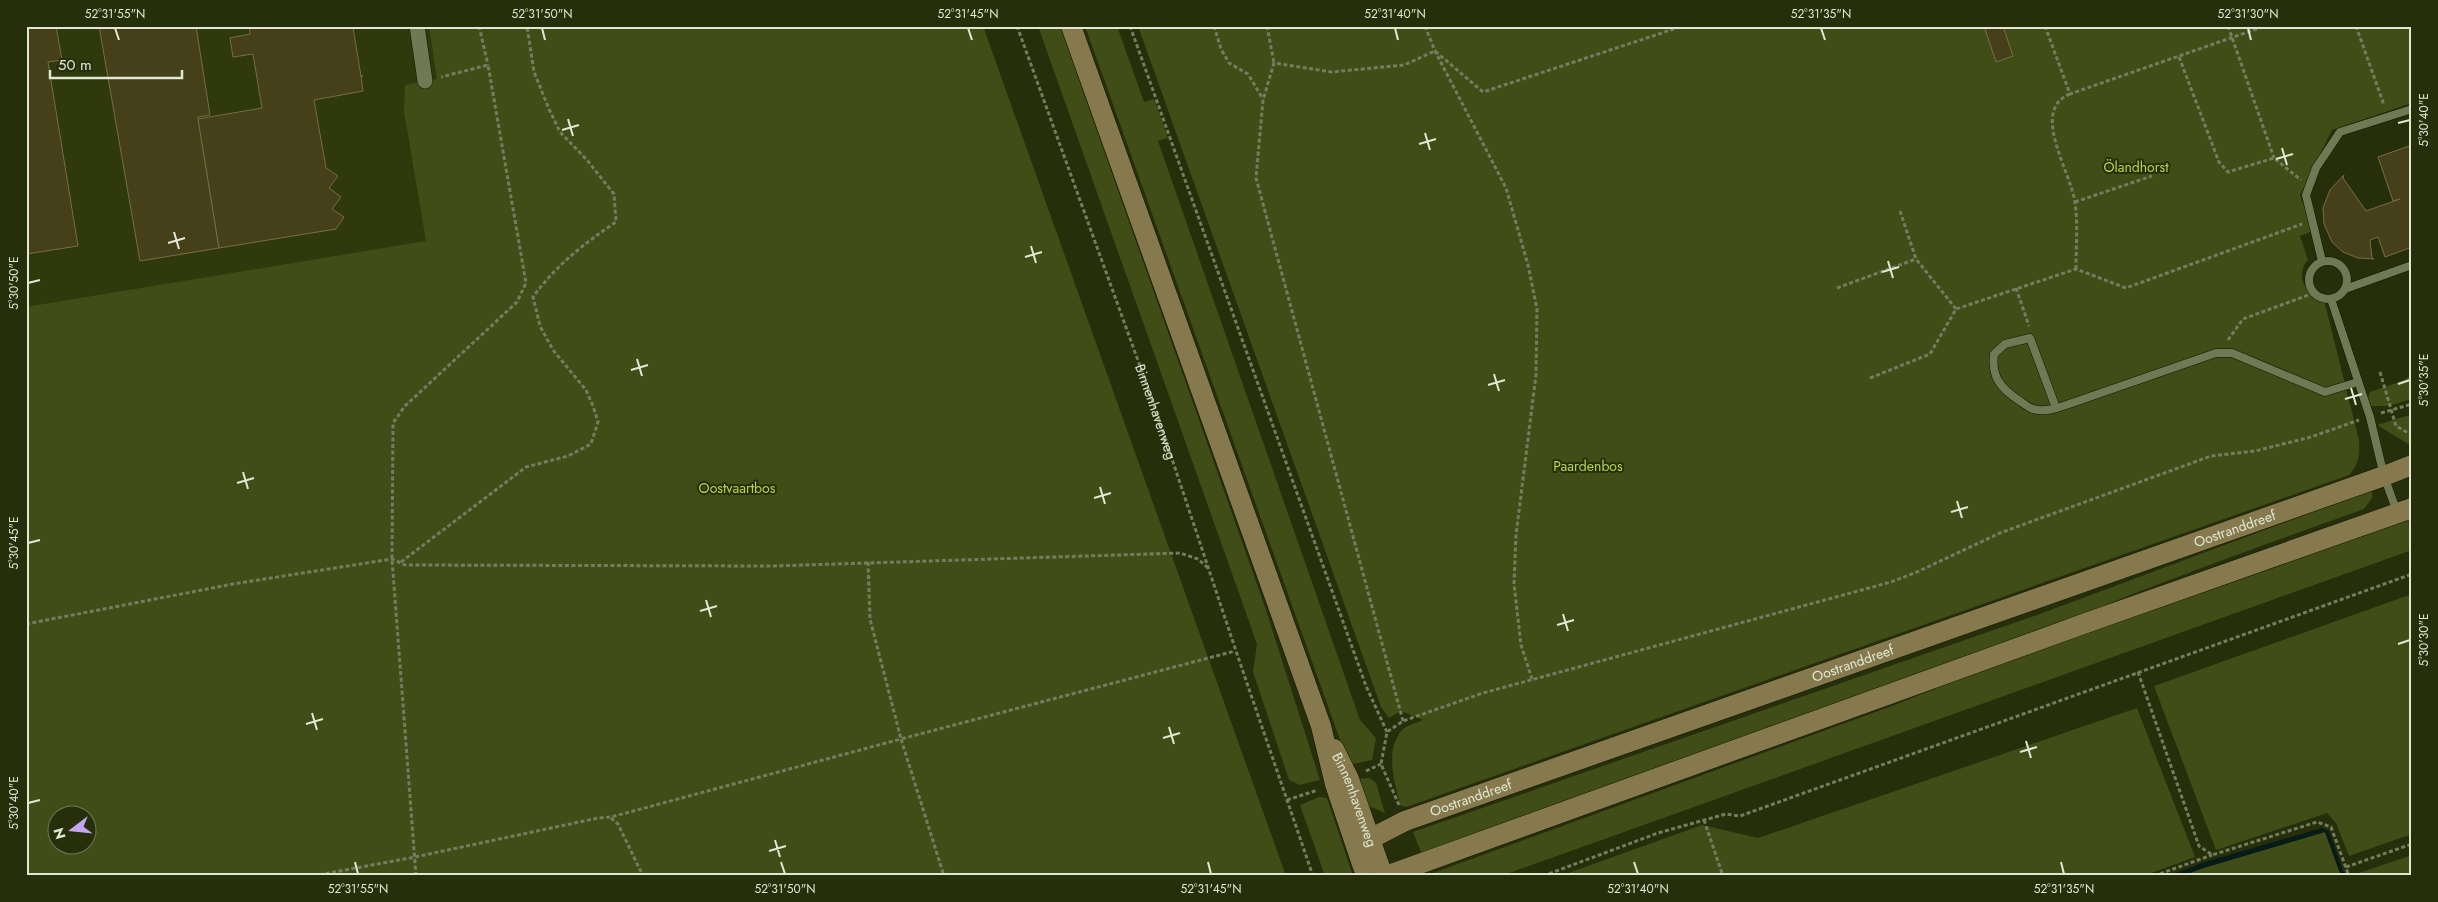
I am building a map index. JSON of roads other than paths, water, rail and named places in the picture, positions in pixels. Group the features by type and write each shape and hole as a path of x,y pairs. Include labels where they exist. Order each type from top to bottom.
{"main road":[{"name":"Binnenhavenweg","path":"1071,26 1321,726 1335,784 1364,870"},
{"name":"Oostranddreef","path":"1370,839 1405,821 2384,476 2412,464"},
{"path":"1370,839 1364,870 1384,876 2095,620 2405,511"},
{"name":"Binnenhavenweg","path":"1321,726 1343,766 1384,876"}],"street":[{"path":"417,26 425,81"}],"lane":[{"path":"2322,261 2306,195 2316,168 2340,132 2412,109"},
{"path":"2322,261 2334,261 2345,270 2347,283 2345,289 2341,294 2331,299 2318,296 2310,287 2309,275 2316,264 2322,261"},
{"path":"2345,289 2412,265"},
{"path":"2331,299 2370,417 2384,476 2405,511"},
{"path":"2056,408 2030,338 2005,344 1994,354 1992,365 1996,379 2005,392 2033,409 2056,408 2216,353 2232,353 2324,392 2358,382"}],"water":[{"path":"2322,828 2329,831 2345,876 2341,876 2325,832 2200,869 2198,864"}],"waterway":[{"path":"2175,876 2199,867"}],"park label":[{"name":"Ölandhorst","path":"2136,167"},
{"name":"Paardenbos","path":"1588,466"},
{"name":"Oostvaartbos","path":"737,488"}]}
